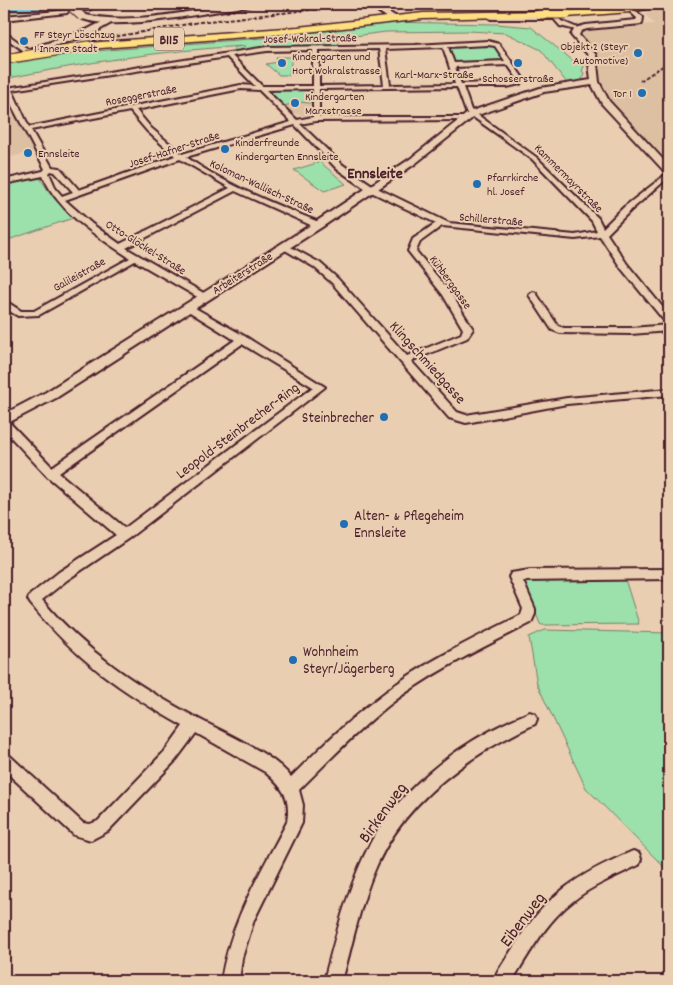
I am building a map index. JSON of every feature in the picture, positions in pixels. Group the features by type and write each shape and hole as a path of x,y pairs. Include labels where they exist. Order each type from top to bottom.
{"main road":[{"path":"67,7 105,22 138,21 206,9 250,4"},
{"path":"371,4 390,18"},
{"name":"B115","path":"4,59 88,46 298,30 390,18 451,15 567,14 627,10 666,4"}],"street":[{"path":"563,4 557,4 554,12 555,18 562,25 578,30 589,26 636,23 641,21 639,16 627,10"},
{"path":"639,16 655,6"},
{"path":"4,18 67,7"},
{"path":"78,36 85,27 82,12 89,8"},
{"path":"627,10 636,23"},
{"path":"390,18 555,18"},
{"path":"4,59 92,31 105,22"},
{"path":"578,30 575,33 576,37 592,55 595,82 604,102 669,172 603,233"},
{"path":"4,38 8,37 29,52"},
{"name":"Josef-Wokral-Straße","path":"9,89 267,49 382,48 494,43 509,63"},
{"path":"446,46 469,116"},
{"path":"316,48 316,119"},
{"path":"382,48 387,86"},
{"name":"Schillerstraße","path":"228,55 335,163 372,189 441,223 459,228 583,236 603,233"},
{"path":"453,65 509,63"},
{"name":"Karl-Marx-Straße","path":"259,88 460,86 518,83 520,78 509,63"},
{"name":"Arbeiterstraße","path":"4,420 51,394 318,225 413,161 469,116 535,92 595,82"},
{"name":"Roseggerstraße","path":"28,129 232,88 259,88"},
{"name":"Otto-Glöckel-Straße","path":"9,89 47,171 48,182 61,199 82,220 118,248 204,297"},
{"name":"Koloman-Wallisch-Straße","path":"131,108 148,131 179,157 198,169 318,225"},
{"name":"Josef-Hafner-Straße","path":"61,199 179,157 294,123 316,119 469,116"},
{"name":"Kammermayrstraße","path":"469,116 534,158 595,220 609,246 669,321"},
{"name":"Otto-Glöckel-Straße","path":"47,171 57,170 79,194"},
{"path":"4,182 47,171"},
{"path":"118,248 236,188"},
{"path":"595,220 616,219"},
{"name":"Kühberggasse","path":"406,360 468,333 447,294 412,251 416,241 441,223"},
{"path":"583,236 609,246"},
{"name":"Klingschmiedgasse","path":"284,247 324,270 353,300 453,415 466,419 568,400 669,392"},
{"name":"Galileistraße","path":"4,304 13,312 22,316 36,313 135,258"},
{"path":"533,295 555,328 563,331 631,331 669,328"},
{"name":"Leopold-Steinbrecher-Ring","path":"188,307 320,387 125,535 63,576 34,599 60,629 93,660 132,688 193,725"},
{"path":"51,474 243,339"},
{"path":"4,424 51,474 125,535"},
{"path":"291,788 335,743 384,701 414,680 466,649 526,619 529,609 515,577 530,575 669,574"},
{"name":"Birkenweg","path":"333,981 360,891 372,859 379,844 405,808 442,770 460,756 490,738 530,719"},
{"path":"4,760 79,830 91,832 104,826 170,756 193,725 270,767 282,777 291,788 296,811 294,823 250,906 232,960 230,981"},
{"name":"Eibenweg","path":"502,981 531,936 559,902 572,892 633,859"}],"shaded area":[{"path":"669,9 669,164 615,110 599,77 596,52 582,35 588,29 654,24 644,13"},
{"name":"Kindergarten Marxstrasse","path":"277,90 310,90 310,114 305,116 291,113 270,92"},
{"path":"4,95 6,95 33,151 4,159"}],"green space":[{"path":"385,22 496,24 531,27 576,63 585,64 582,71 584,73 582,81 567,83 541,50 506,33 468,31 386,32 338,38 339,46 270,47 234,52 234,47 245,46 154,54 4,79 4,65 82,52 276,37"},
{"path":"492,44 505,62 455,64 449,47"},
{"name":"Kindergarten und Hort Wokralstrasse","path":"276,57 292,57 289,75 279,75 266,64 278,62"},
{"name":"Kindergarten Marxstrasse","path":"277,90 310,90 310,103 299,102 284,106 270,92"},
{"path":"320,162 346,184 324,191 294,170"},
{"path":"40,178 52,196 73,218 8,240 4,234 4,184"},
{"path":"625,579 639,624 542,625 524,582 528,580"},
{"path":"545,630 669,633 669,872 586,788 537,684 529,637"}],"water":[{"path":"4,4 85,4 4,12"}],"railway":[{"path":"4,56 200,22 363,4"},
{"path":"226,12 248,7"},
{"path":"640,81 669,62"}],"place":[{"name":"FF Steyr Löschzug 1 Innere Stadt","path":"24,41"},
{"name":"Objekt 2 (Steyr Automotive)","path":"638,53"},
{"name":"Kindergarten und Hort Wokralstrasse","path":"282,63"},
{"name":"Schosserstraße","path":"518,63"},
{"name":"Tor 1","path":"642,93"},
{"name":"Kindergarten Marxstrasse","path":"295,103"},
{"name":"Kinderfreunde Kindergarten Ennsleite","path":"225,149"},
{"name":"Ennsleite","path":"28,153"},
{"name":"Pfarrkirche hl. Josef","path":"477,184"},
{"name":"Steinbrecher","path":"384,417"},
{"name":"Alten- & Pflegeheim Ennsleite","path":"344,524"},
{"name":"Wohnheim Steyr/Jägerberg","path":"293,660"}],"district":[{"name":"Ennsleite","path":"375,172"}]}
